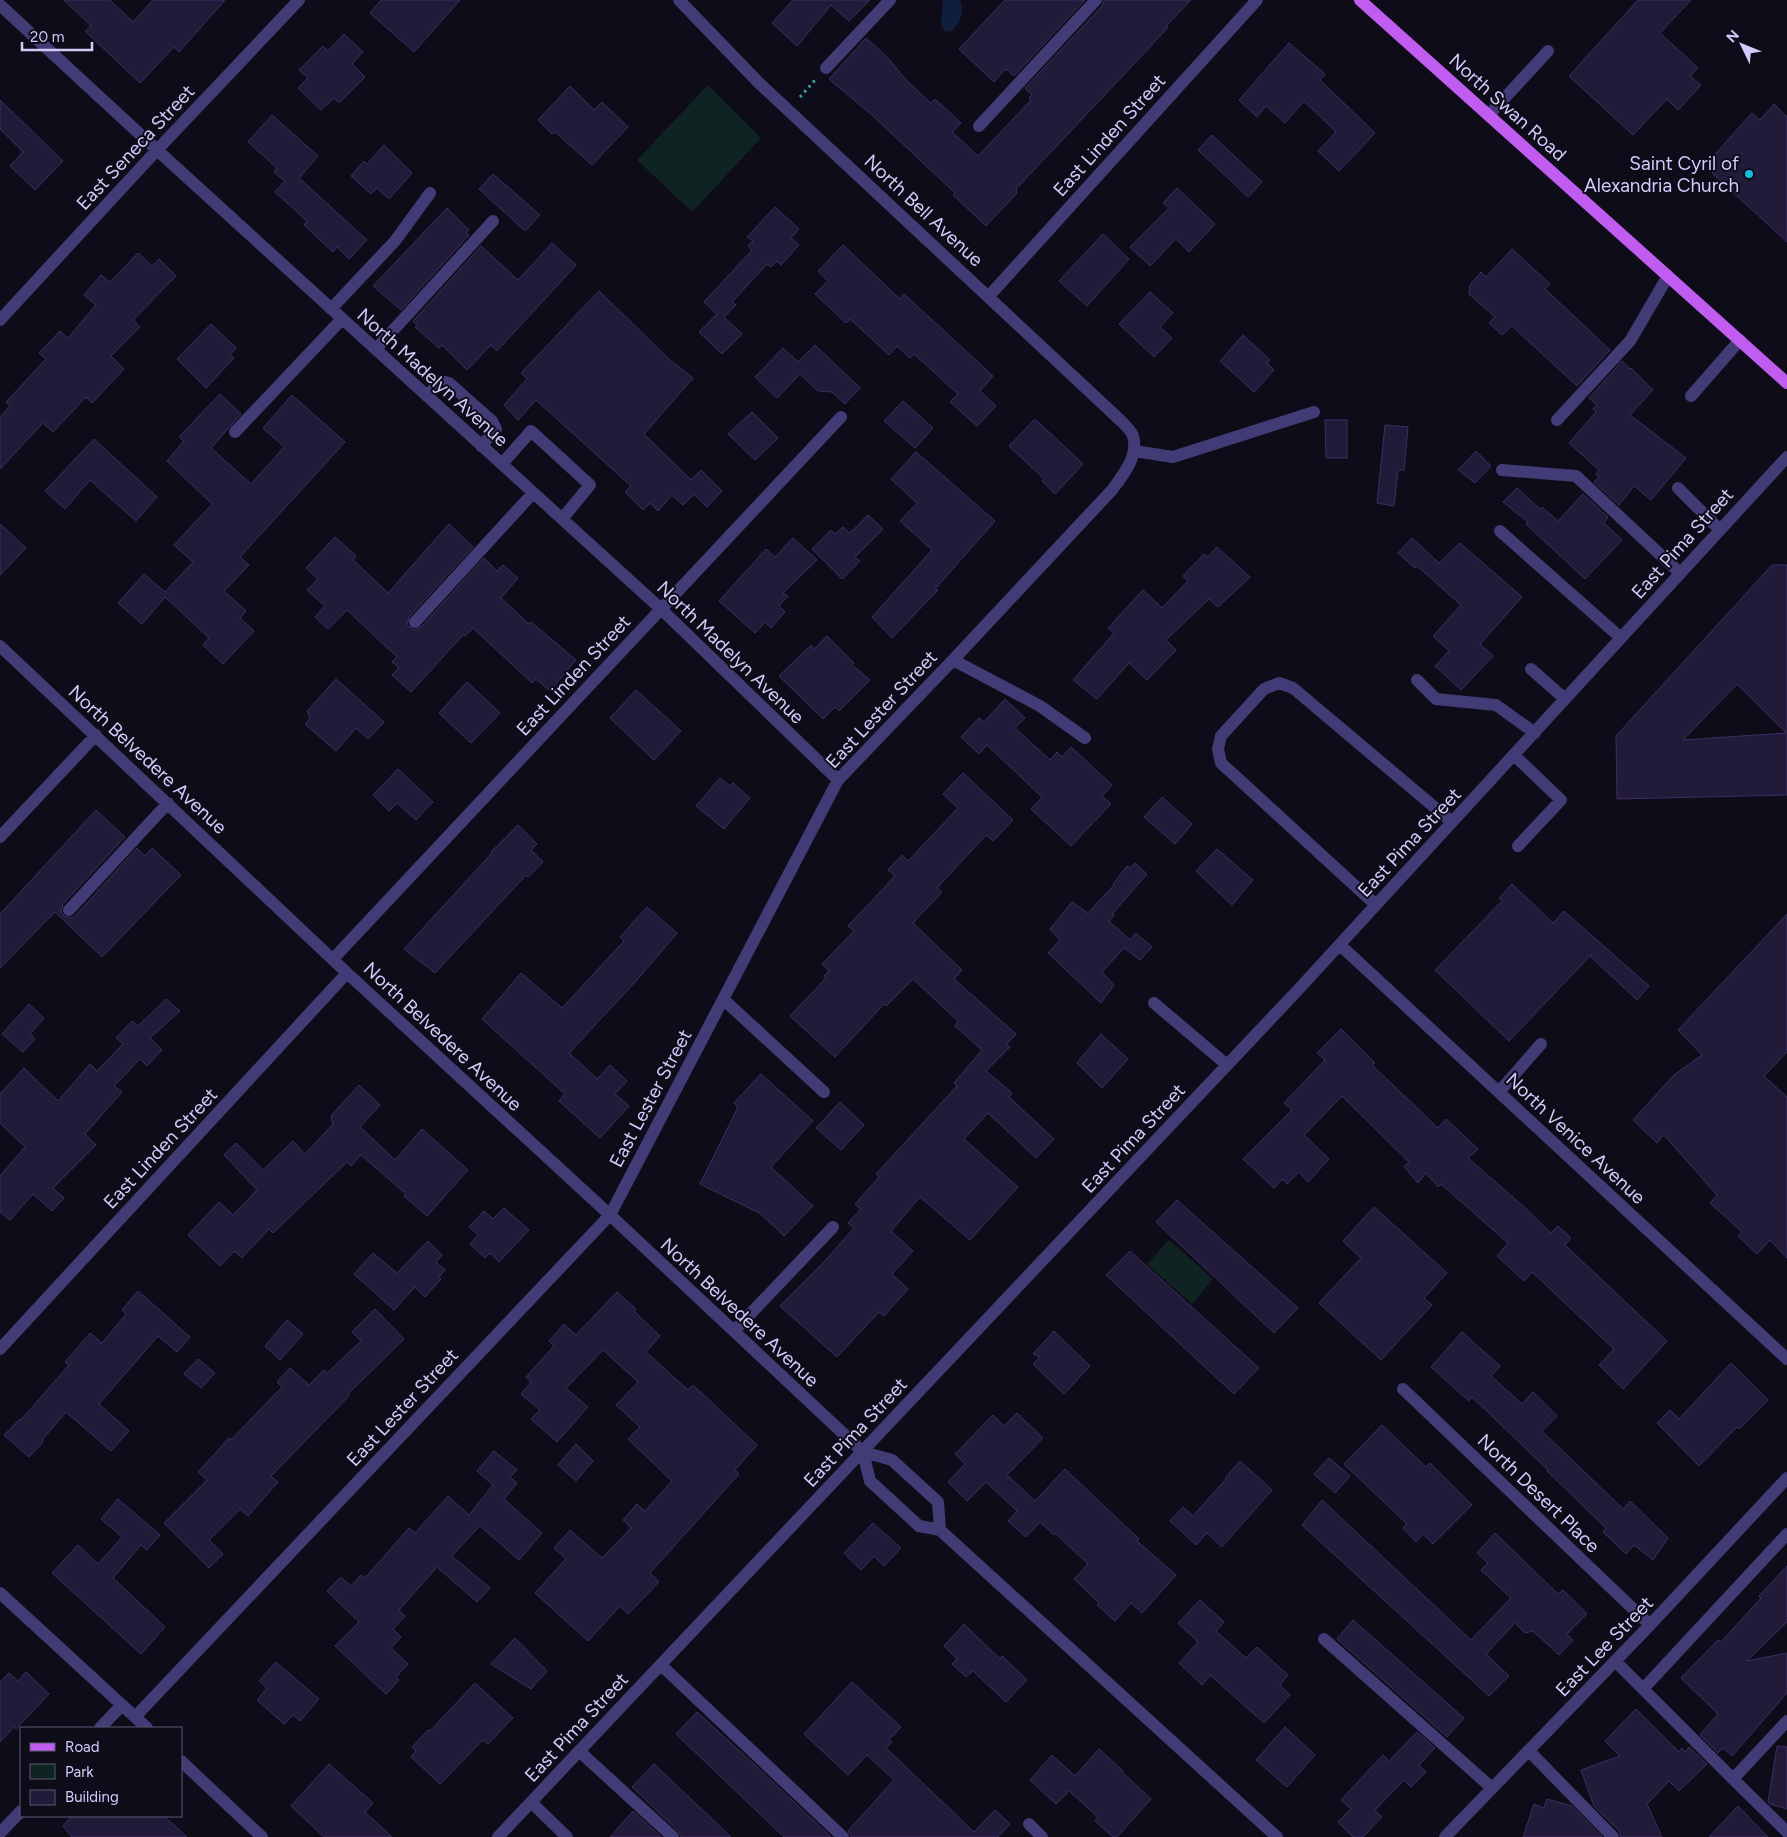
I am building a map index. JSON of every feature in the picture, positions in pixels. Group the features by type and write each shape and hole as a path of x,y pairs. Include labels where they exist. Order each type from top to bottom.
{"main road":[{"name":"North Swan Road","path":"1360,0 1787,383"}],"street":[{"name":"East Seneca Street","path":"0,320 299,0"},
{"name":"North Bell Avenue","path":"680,0 759,83 1120,420 1132,435 1134,450"},
{"path":"826,68 890,0"},
{"path":"979,126 1096,0"},
{"name":"East Linden Street","path":"989,296 1256,0"},
{"name":"North Madelyn Avenue","path":"0,5 661,610 838,780"},
{"path":"1489,115 1548,51"},
{"path":"331,309 395,241 430,193"},
{"path":"376,349 493,221"},
{"path":"1557,420 1630,341 1668,276"},
{"path":"235,432 342,319"},
{"path":"1691,396 1740,340"},
{"path":"426,396 441,380 449,383 492,421 496,429 481,446"},
{"path":"1134,450 1173,457 1314,412"},
{"name":"East Linden Street","path":"333,959 841,417"},
{"path":"502,464 531,431 590,485 562,519"},
{"name":"East Lester Street","path":"135,1717 610,1215 838,780 1112,490 1126,473 1134,450"},
{"name":"East Pima Street","path":"498,1837 1340,945 1787,457"},
{"path":"1502,470 1576,476 1680,574"},
{"path":"1678,488 1720,530"},
{"path":"415,622 534,493"},
{"path":"1500,531 1621,638"},
{"name":"North Belvedere Avenue","path":"0,646 347,973 610,1215 863,1452 892,1460 938,1502 940,1530"},
{"path":"953,660 1040,706 1085,738"},
{"path":"1531,669 1565,700"},
{"path":"1417,680 1436,699 1496,705 1535,732"},
{"path":"1376,905 1220,763 1218,750 1221,736 1264,689 1279,683 1293,688 1452,822"},
{"path":"0,837 96,736"},
{"path":"1514,755 1561,800 1518,846"},
{"path":"69,910 168,803"},
{"name":"North Venice Avenue","path":"1340,945 1787,1359"},
{"name":"East Linden Street","path":"0,1349 347,973"},
{"path":"723,1000 824,1092"},
{"path":"1154,1003 1226,1065"},
{"path":"1499,1092 1541,1044"},
{"path":"734,1331 833,1227"},
{"name":"North Desert Place","path":"1403,1389 1650,1625"},
{"path":"863,1452 870,1481 919,1526 940,1530 1277,1837"},
{"name":"East Lee Street","path":"1445,1837 1650,1625 1787,1478"},
{"path":"1643,1689 1787,1534"},
{"path":"0,1592 146,1727"},
{"path":"1324,1639 1492,1788"},
{"path":"1615,1661 1787,1832"},
{"path":"661,1665 843,1837"},
{"path":"101,1727 122,1704"},
{"path":"1733,1779 1787,1720"},
{"path":"579,1751 673,1837"},
{"path":"1529,1751 1613,1837"},
{"path":"182,1762 262,1837"},
{"path":"531,1802 568,1837"},
{"path":"0,1833 20,1811"},
{"path":"1029,1824 1042,1837"}],"path":[{"path":"788,110 826,68"}],"green space":[{"path":"708,85 761,138 692,212 637,160"},
{"path":"1169,1240 1213,1279 1192,1304 1147,1264"}],"water":[{"path":"943,0 960,0 961,17 952,31 945,32 941,24"}],"building":[{"path":"64,0 110,0 133,22 153,0 225,0 179,52 174,47 140,83 85,31 91,26"},
{"path":"381,0 460,0 414,52 370,13"},
{"path":"793,0 870,0 849,21 831,5 797,46 772,23"},
{"path":"1005,0 1085,0 1014,76 1006,69 994,82 959,49"},
{"path":"1104,0 1191,0 1166,26 1168,27 1148,49 1016,189 1017,193 986,226 953,195 955,193 873,116 829,79 866,38 931,103 935,99 961,123 952,132 978,156 1031,100 1029,98 1032,95 1025,88 1102,6"},
{"path":"1638,0 1691,0 1660,33 1698,68 1690,76 1701,85 1678,110 1667,99 1633,135 1569,76"},
{"path":"344,34 363,52 352,64 365,77 339,103 334,98 321,110 298,88 308,78 299,70 323,46 328,51"},
{"path":"1289,43 1325,74 1320,80 1375,133 1339,171 1318,151 1336,132 1304,101 1285,123 1266,106 1257,117 1239,100"},
{"path":"570,86 594,110 602,102 628,127 592,165 555,132 552,134 538,120"},
{"path":"0,100 63,161 35,190 10,166 23,152 0,129"},
{"name":"Saint Cyril of Alexandria Church","path":"1774,104 1787,117 1787,242 1712,173 1715,169 1708,162 1752,113 1760,120"},
{"path":"272,115 318,156 299,178 367,240 349,259 337,247 333,252 304,225 307,221 275,192 285,181 274,172 277,168 248,142"},
{"path":"1212,135 1262,182 1248,197 1198,150"},
{"path":"384,145 412,173 389,199 377,188 371,194 351,176 364,161 367,164"},
{"path":"493,174 540,215 525,231 479,189"},
{"path":"1177,188 1215,224 1189,252 1176,239 1150,266 1130,247 1169,208 1163,203"},
{"path":"775,207 799,229 791,238 799,245 781,265 777,261 771,267 767,264 732,302 736,305 724,317 742,334 722,354 699,332 717,314 704,302 752,250 748,246 753,241 747,237"},
{"path":"447,208 469,230 466,233 469,235 401,310 373,286"},
{"path":"1103,234 1129,259 1087,306 1059,281"},
{"path":"552,243 576,265 497,351 491,345 467,370 442,345 439,348 415,327 417,325 413,321 481,246 518,280"},
{"path":"843,245 900,299 904,294 993,376 980,391 996,406 977,426 950,402 958,394 914,354 910,358 897,346 889,355 850,319 846,323 815,294 828,281 818,271"},
{"path":"1512,249 1550,284 1545,289 1610,350 1577,386 1512,326 1502,335 1489,323 1495,317 1469,294 1470,285 1481,272 1486,277"},
{"path":"138,253 152,266 159,259 176,276 133,320 140,327 111,356 124,369 92,403 86,397 53,432 43,423 0,469 0,417 10,406 6,402 46,359 39,353 60,331 68,338 96,305 84,295 101,275 110,282"},
{"path":"599,291 670,360 693,378 644,434 691,480 701,470 722,491 707,507 694,494 683,505 672,495 658,511 650,503 643,510 625,492 631,486 536,400 518,420 504,405 527,379 521,373"},
{"path":"1150,292 1173,313 1160,327 1172,338 1154,357 1119,324"},
{"path":"211,324 236,348 230,355 234,358 206,388 177,359"},
{"path":"1243,335 1270,360 1267,363 1274,370 1254,392 1220,361"},
{"path":"815,345 860,388 845,404 832,392 818,391 800,374 777,398 755,377 783,348 798,362"},
{"path":"1622,361 1653,390 1630,415 1686,458 1651,500 1634,486 1619,505 1594,482 1599,477 1596,474 1599,470 1569,443 1596,412 1593,409 1597,405 1589,398"},
{"path":"220,394 241,414 211,448 251,484 284,447 263,428 292,395 345,442 240,557 249,565 224,591 246,611 240,618 254,631 223,664 203,645 209,638 165,597 142,624 118,603 144,574 165,592 193,562 174,545 212,504 167,461 184,441 179,437"},
{"path":"903,401 933,428 915,448 884,421"},
{"path":"752,412 778,438 755,460 728,434"},
{"path":"1035,419 1083,464 1055,494 1042,481 1044,479 1009,446"},
{"path":"1325,420 1347,420 1347,458 1326,458"},
{"path":"1385,425 1408,427 1404,470 1398,470 1394,506 1377,503"},
{"path":"94,439 157,497 136,521 90,480 65,509 45,491"},
{"path":"1476,451 1491,466 1475,483 1458,470"},
{"path":"916,452 995,521 935,589 938,590 892,638 872,617 932,550 900,521 917,503 891,479"},
{"path":"1517,488 1540,509 1542,507 1558,521 1583,494 1608,517 1604,523 1622,540 1585,579 1526,524 1528,522 1503,502"},
{"path":"868,515 883,529 855,557 860,561 842,579 812,549 831,530 835,534 843,527 850,533"},
{"path":"0,524 26,548 0,575"},
{"path":"449,524 473,547 409,617 407,625 414,630 421,627 484,558 497,571 503,565 518,578 501,598 529,624 531,622 576,660 550,691 536,679 532,683 473,628 465,636 463,635 411,692 392,675 399,668 392,662 397,657 347,610 328,629 315,617 325,606 307,590 318,579 306,568 335,537 356,556 353,560 388,593"},
{"path":"793,538 817,560 783,593 788,596 779,606 785,612 771,628 765,622 755,633 719,601 766,549 775,557"},
{"path":"1412,538 1439,563 1460,543 1522,597 1480,644 1493,656 1461,690 1435,666 1449,651 1433,636 1461,605 1417,566 1415,568 1398,553"},
{"path":"1217,547 1250,577 1218,607 1209,599 1166,640 1176,650 1147,680 1129,663 1097,699 1073,680 1114,633 1108,628 1143,590 1162,608 1188,581 1183,576 1204,554 1208,557"},
{"path":"1772,565 1787,565 1787,795 1617,799 1616,736","holes":["1737,684 1786,733 1683,740"]},
{"path":"827,636 854,663 852,665 870,680 839,711 835,707 823,719 779,676 811,645 814,649"},
{"path":"336,679 384,722 368,739 356,728 336,751 305,724 310,718 307,711"},
{"path":"467,682 500,713 471,743 439,713"},
{"path":"636,690 681,731 654,760 610,718"},
{"path":"1005,699 1025,718 1015,728 1050,760 1057,752 1062,757 1071,747 1112,785 1102,796 1111,804 1071,846 1031,809 1042,797 987,745 979,754 961,737 979,718 984,722"},
{"path":"398,769 433,802 416,820 397,803 389,811 373,795"},
{"path":"963,773 1013,820 993,841 986,835 937,888 942,892 913,923 962,970 954,979 1016,1034 1006,1045 1010,1047 986,1071 1012,1093 1009,1097 1054,1139 1036,1158 988,1113 964,1139 1018,1187 970,1240 920,1197 891,1231 913,1251 892,1274 908,1289 884,1316 879,1312 837,1357 780,1306 823,1263 854,1228 848,1223 861,1209 855,1204 879,1177 876,1174 957,1086 954,1083 982,1050 955,1026 958,1021 913,979 886,1006 884,1004 835,1057 790,1016 826,978 824,976 829,971 822,964 854,931 848,926 895,876 888,870 902,855 908,861 958,808 943,794"},
{"path":"720,778 730,786 733,783 750,798 724,829 696,806"},
{"path":"1162,797 1192,824 1175,844 1144,817"},
{"path":"96,810 125,837 63,904 61,912 64,916 71,918 75,916 137,848 145,856 152,848 181,875 102,957 55,912 0,968 0,914"},
{"path":"518,825 537,844 531,850 543,862 528,877 526,875 435,973 404,949 491,852"},
{"path":"1217,849 1253,880 1232,905 1196,871"},
{"path":"1135,863 1147,874 1113,913 1114,915 1109,921 1130,940 1136,933 1152,947 1140,960 1124,948 1102,972 1114,985 1101,1003 1048,953 1060,940 1050,929 1072,902 1088,913 1114,885 1127,866 1130,868"},
{"path":"1512,884 1553,923 1564,911 1649,986 1637,1000 1590,956 1509,1041 1435,970 1502,901 1499,898"},
{"path":"647,907 677,933 637,980 569,1053 597,1079 610,1065 627,1081 615,1094 629,1106 600,1138 559,1101 565,1094 482,1019 521,973 562,1008 624,941 620,937"},
{"path":"1787,914 1787,1052 1764,1076 1787,1097 1787,1258 1770,1240 1757,1254 1738,1236 1742,1232 1710,1203 1717,1195 1664,1135 1657,1143 1633,1120 1674,1075 1702,1055 1678,1030"},
{"path":"166,999 180,1011 150,1038 162,1050 147,1066 140,1059 114,1086 122,1092 85,1134 96,1145 53,1188 64,1198 52,1211 33,1194 10,1220 0,1212 0,1176 25,1147 0,1123 0,1094 24,1068 58,1101 90,1064 97,1071 123,1044 116,1038 132,1021 138,1026"},
{"path":"29,1004 44,1018 30,1034 35,1039 23,1052 2,1034"},
{"path":"1341,1029 1375,1063 1372,1065 1438,1128 1446,1119 1478,1149 1468,1158 1551,1233 1558,1226 1571,1238 1565,1245 1667,1341 1623,1389 1599,1365 1614,1349 1532,1272 1524,1281 1497,1256 1508,1243 1441,1184 1438,1187 1426,1173 1418,1183 1404,1167 1409,1162 1342,1096 1304,1135 1329,1159 1308,1182 1299,1172 1287,1184 1283,1179 1274,1188 1243,1159 1292,1110 1284,1103 1325,1060 1317,1053"},
{"path":"1101,1034 1128,1059 1102,1088 1077,1063"},
{"path":"761,1074 813,1121 771,1167 813,1206 784,1236 761,1214 700,1184 738,1107 734,1103"},
{"path":"359,1085 380,1105 360,1127 395,1160 422,1129 468,1170 427,1216 404,1196 406,1194 361,1155 351,1166 347,1162 273,1233 269,1229 242,1258 234,1251 220,1266 188,1235 219,1202 233,1215 257,1190 224,1155 236,1143 263,1170 293,1141 305,1154 333,1124 331,1116"},
{"path":"840,1102 864,1125 841,1150 816,1128"},
{"path":"1177,1200 1298,1308 1274,1333 1156,1222"},
{"path":"1374,1207 1447,1273 1424,1298 1432,1305 1381,1360 1319,1303 1361,1258 1343,1241"},
{"path":"504,1208 529,1230 499,1262 490,1253 485,1258 470,1244 478,1235 469,1227 484,1211 493,1219"},
{"path":"428,1241 442,1255 436,1262 445,1270 439,1277 441,1279 425,1297 415,1287 394,1310 354,1274 373,1253 397,1273"},
{"path":"1130,1251 1259,1368 1234,1394 1106,1275"},
{"path":"138,1291 190,1337 177,1352 158,1336 99,1404 129,1431 111,1451 66,1412 29,1457 4,1435 21,1420 69,1365 65,1362 90,1333 102,1343 126,1314 122,1310"},
{"path":"617,1292 636,1309 634,1311 660,1336 646,1352 688,1390 693,1385 757,1445 735,1470 739,1474 650,1573 659,1582 628,1614 620,1606 588,1641 535,1593 566,1559 554,1548 570,1530 602,1558 631,1528 623,1520 637,1504 645,1511 672,1481 628,1439 640,1427 616,1405 638,1382 603,1350 566,1388 588,1407 557,1442 531,1419 540,1410 521,1394 531,1382 526,1377 554,1346 549,1341 564,1324 576,1335"},
{"path":"375,1309 404,1339 348,1394 349,1396 271,1476 278,1482 248,1516 240,1509 209,1540 223,1554 209,1568 164,1523 207,1480 198,1472 229,1438 231,1440 282,1387 277,1382 290,1368 309,1385 324,1370 327,1373 361,1341 352,1332"},
{"path":"287,1320 303,1334 280,1360 265,1346"},
{"path":"1054,1331 1090,1366 1064,1394 1033,1364 1040,1357 1033,1354"},
{"path":"1462,1332 1500,1366 1491,1376 1522,1404 1533,1392 1557,1416 1542,1431 1623,1509 1630,1501 1668,1538 1653,1560 1634,1545 1626,1554 1603,1532 1606,1528 1472,1397 1469,1401 1431,1367"},
{"path":"198,1359 215,1373 201,1388 184,1374"},
{"path":"1731,1363 1768,1400 1739,1429 1737,1427 1699,1466 1657,1423 1670,1410 1679,1419"},
{"path":"1017,1413 1043,1438 1007,1475 1035,1501 1065,1469 1139,1539 1137,1541 1176,1575 1142,1613 1131,1603 1115,1621 1097,1605 1099,1603 1074,1579 1088,1564 1055,1533 1054,1535 1040,1522 1026,1537 1008,1521 1017,1511 986,1482 967,1501 948,1482 965,1464 955,1454 993,1415 1004,1426"},
{"path":"1382,1425 1426,1467 1430,1463 1472,1505 1433,1544 1423,1534 1416,1542 1403,1528 1407,1524 1344,1464"},
{"path":"576,1444 593,1461 576,1481 558,1465"},
{"path":"494,1451 517,1470 510,1477 517,1483 504,1499 542,1533 519,1560 480,1526 474,1532 452,1556 490,1588 477,1602 437,1567 399,1610 405,1616 393,1629 401,1637 391,1648 408,1664 396,1677 399,1680 386,1694 335,1646 359,1622 327,1591 341,1577 351,1586 361,1575 365,1578 409,1528 415,1533 448,1496 469,1515 493,1485 477,1471"},
{"path":"1329,1458 1350,1476 1335,1493 1314,1474"},
{"path":"1240,1461 1272,1490 1222,1547 1207,1533 1196,1545 1170,1521 1183,1507 1193,1516"},
{"path":"118,1499 160,1535 147,1550 141,1545 113,1578 165,1627 141,1654 52,1573 78,1545 98,1564 122,1537 101,1519"},
{"path":"1322,1500 1471,1640 1511,1598 1481,1570 1488,1563 1477,1553 1495,1533 1558,1594 1563,1590 1587,1614 1567,1634 1573,1640 1559,1655 1533,1631 1525,1633 1515,1623 1486,1654 1509,1676 1489,1696 1302,1525"},
{"path":"873,1523 901,1548 884,1566 874,1556 861,1570 844,1553"},
{"path":"1787,1566 1787,1622 1747,1661 1787,1653 1787,1693 1732,1756 1723,1748 1718,1753 1700,1735 1718,1714 1681,1678 1718,1640 1721,1642"},
{"path":"1200,1600 1224,1622 1216,1631 1246,1658 1257,1647 1288,1675 1280,1685 1290,1695 1264,1723 1210,1675 1202,1685 1179,1663 1198,1642 1178,1623"},
{"path":"1353,1620 1464,1718 1447,1737 1337,1639"},
{"path":"964,1624 1000,1659 1002,1656 1027,1680 1006,1702 973,1671 966,1677 952,1664 957,1659 944,1646"},
{"path":"515,1638 547,1671 531,1689 491,1664"},
{"path":"276,1662 319,1699 300,1721 293,1715 284,1724 257,1700 267,1688 259,1681"},
{"path":"26,1672 49,1694 16,1729 14,1727 0,1742 0,1682 9,1673 18,1681"},
{"path":"852,1682 901,1727 889,1740 892,1742 886,1748 974,1832 995,1810 1010,1824 998,1837 851,1837 848,1831 894,1780 867,1755 848,1775 804,1734"},
{"path":"475,1683 513,1718 488,1744 483,1740 440,1784 411,1757 416,1751 412,1747 428,1730 430,1731"},
{"path":"1636,1709 1679,1752 1682,1748 1685,1752 1689,1747 1707,1764 1679,1791 1669,1781 1647,1804 1662,1837 1621,1837 1619,1831 1594,1806 1581,1770 1620,1756 1605,1741"},
{"path":"697,1712 831,1837 784,1837 676,1734"},
{"path":"1285,1727 1315,1755 1287,1787 1256,1760"},
{"path":"1417,1732 1435,1748 1419,1765 1426,1772 1411,1787 1404,1780 1375,1810 1382,1817 1363,1837 1353,1837 1338,1822 1351,1809 1341,1800 1383,1755 1389,1761"},
{"path":"1777,1746 1787,1747 1787,1809 1768,1802"},
{"path":"1099,1749 1151,1799 1117,1837 1113,1837 1095,1821 1098,1817 1069,1791 1056,1804 1030,1780 1052,1755 1075,1776"},
{"path":"329,1764 373,1803 365,1812 392,1837 324,1837 291,1806"},
{"path":"654,1764 731,1837 681,1837 678,1831 632,1787"},
{"path":"1547,1799 1572,1806 1602,1837 1523,1837 1534,1804 1544,1808"},
{"path":"1738,1806 1768,1837 1709,1837"},
{"path":"633,1811 661,1837 610,1837"},
{"path":"71,1817 165,1817 187,1837 72,1837 63,1826"}],"place":[{"name":"Saint Cyril of Alexandria Church","path":"1749,174"}]}
